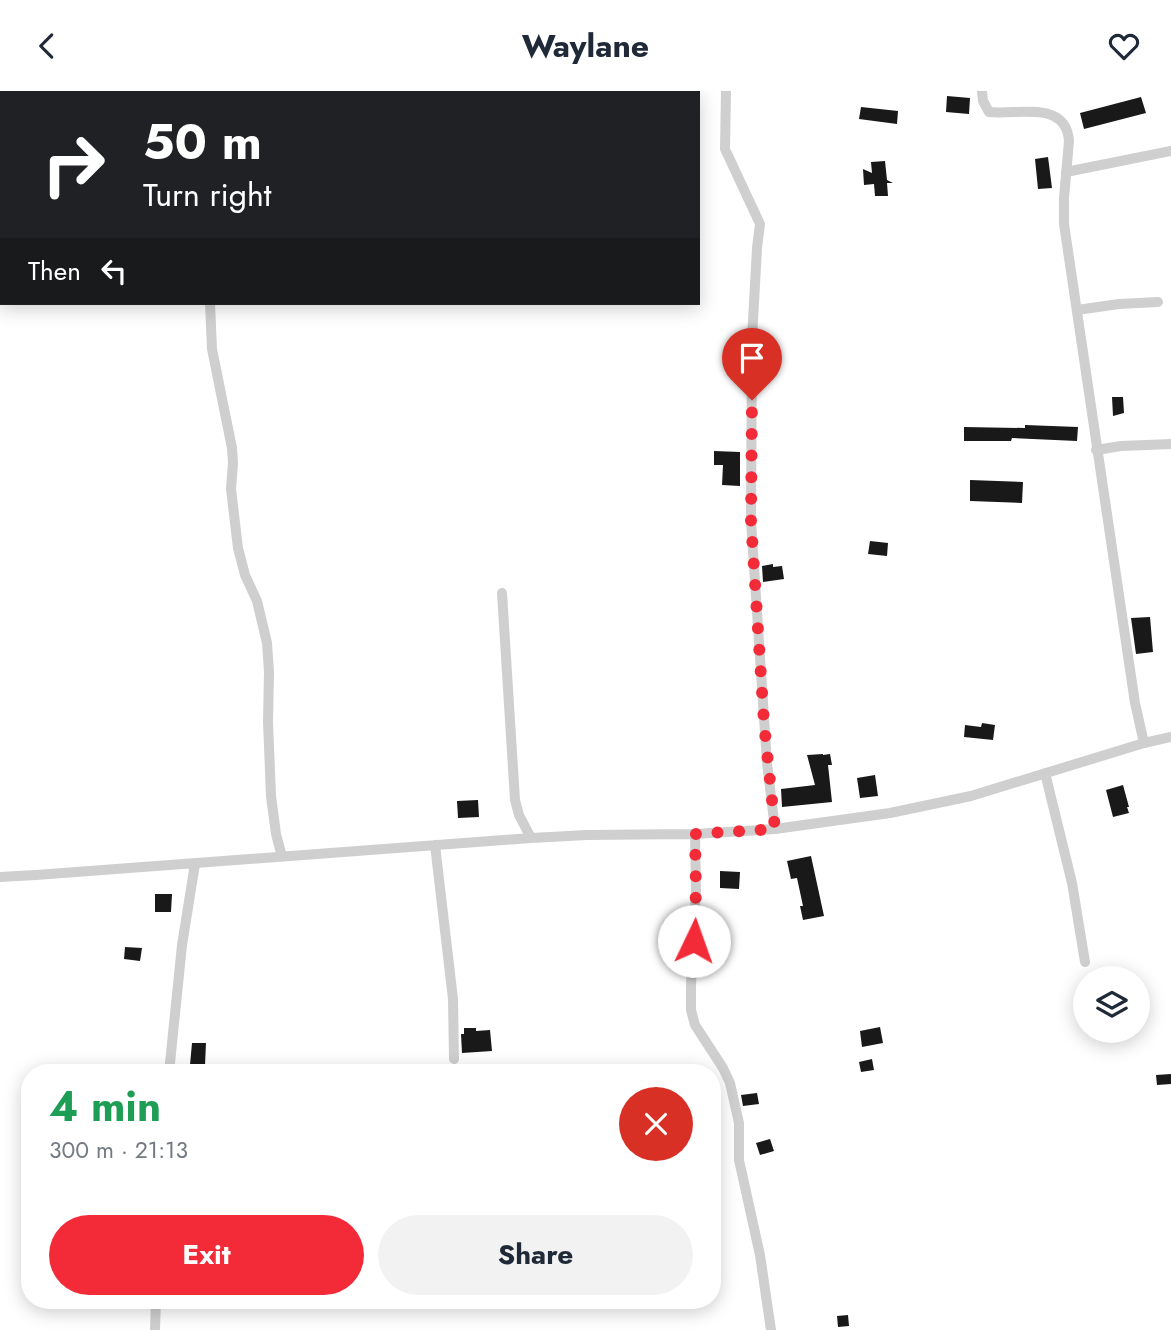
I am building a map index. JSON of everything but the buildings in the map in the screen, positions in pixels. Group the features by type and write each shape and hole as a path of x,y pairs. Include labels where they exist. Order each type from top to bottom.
{"street":[{"path":"726,91 725,149 760,224 752,339 751,521 765,739 775,829"},
{"path":"982,91 983,101 989,112 1040,112 1058,117 1069,132 1064,224 1096,450 1135,703 1144,743"},
{"path":"1066,172 1171,151"},
{"path":"1077,310 1158,302"},
{"path":"211,305 212,349 232,447 231,489 238,548 245,575 257,601 267,643 271,796 282,856"},
{"path":"1096,450 1171,444"},
{"path":"502,593 515,800 519,815 531,838"},
{"path":"0,877 531,838 775,829 890,813 971,796 1171,737"},
{"path":"1045,773 1072,883 1085,962"},
{"path":"695,834 696,890 691,1010 695,1025 720,1064"},
{"path":"435,845 453,999 454,1059"},
{"path":"170,1064 182,945 195,864"},
{"path":"721,1065 730,1083 739,1123 739,1160 760,1255 771,1330"},
{"path":"155,1330 156,1309"}],"route":[{"path":"694,941 695,834 775,829 767,763 751,521 752,400"}]}
